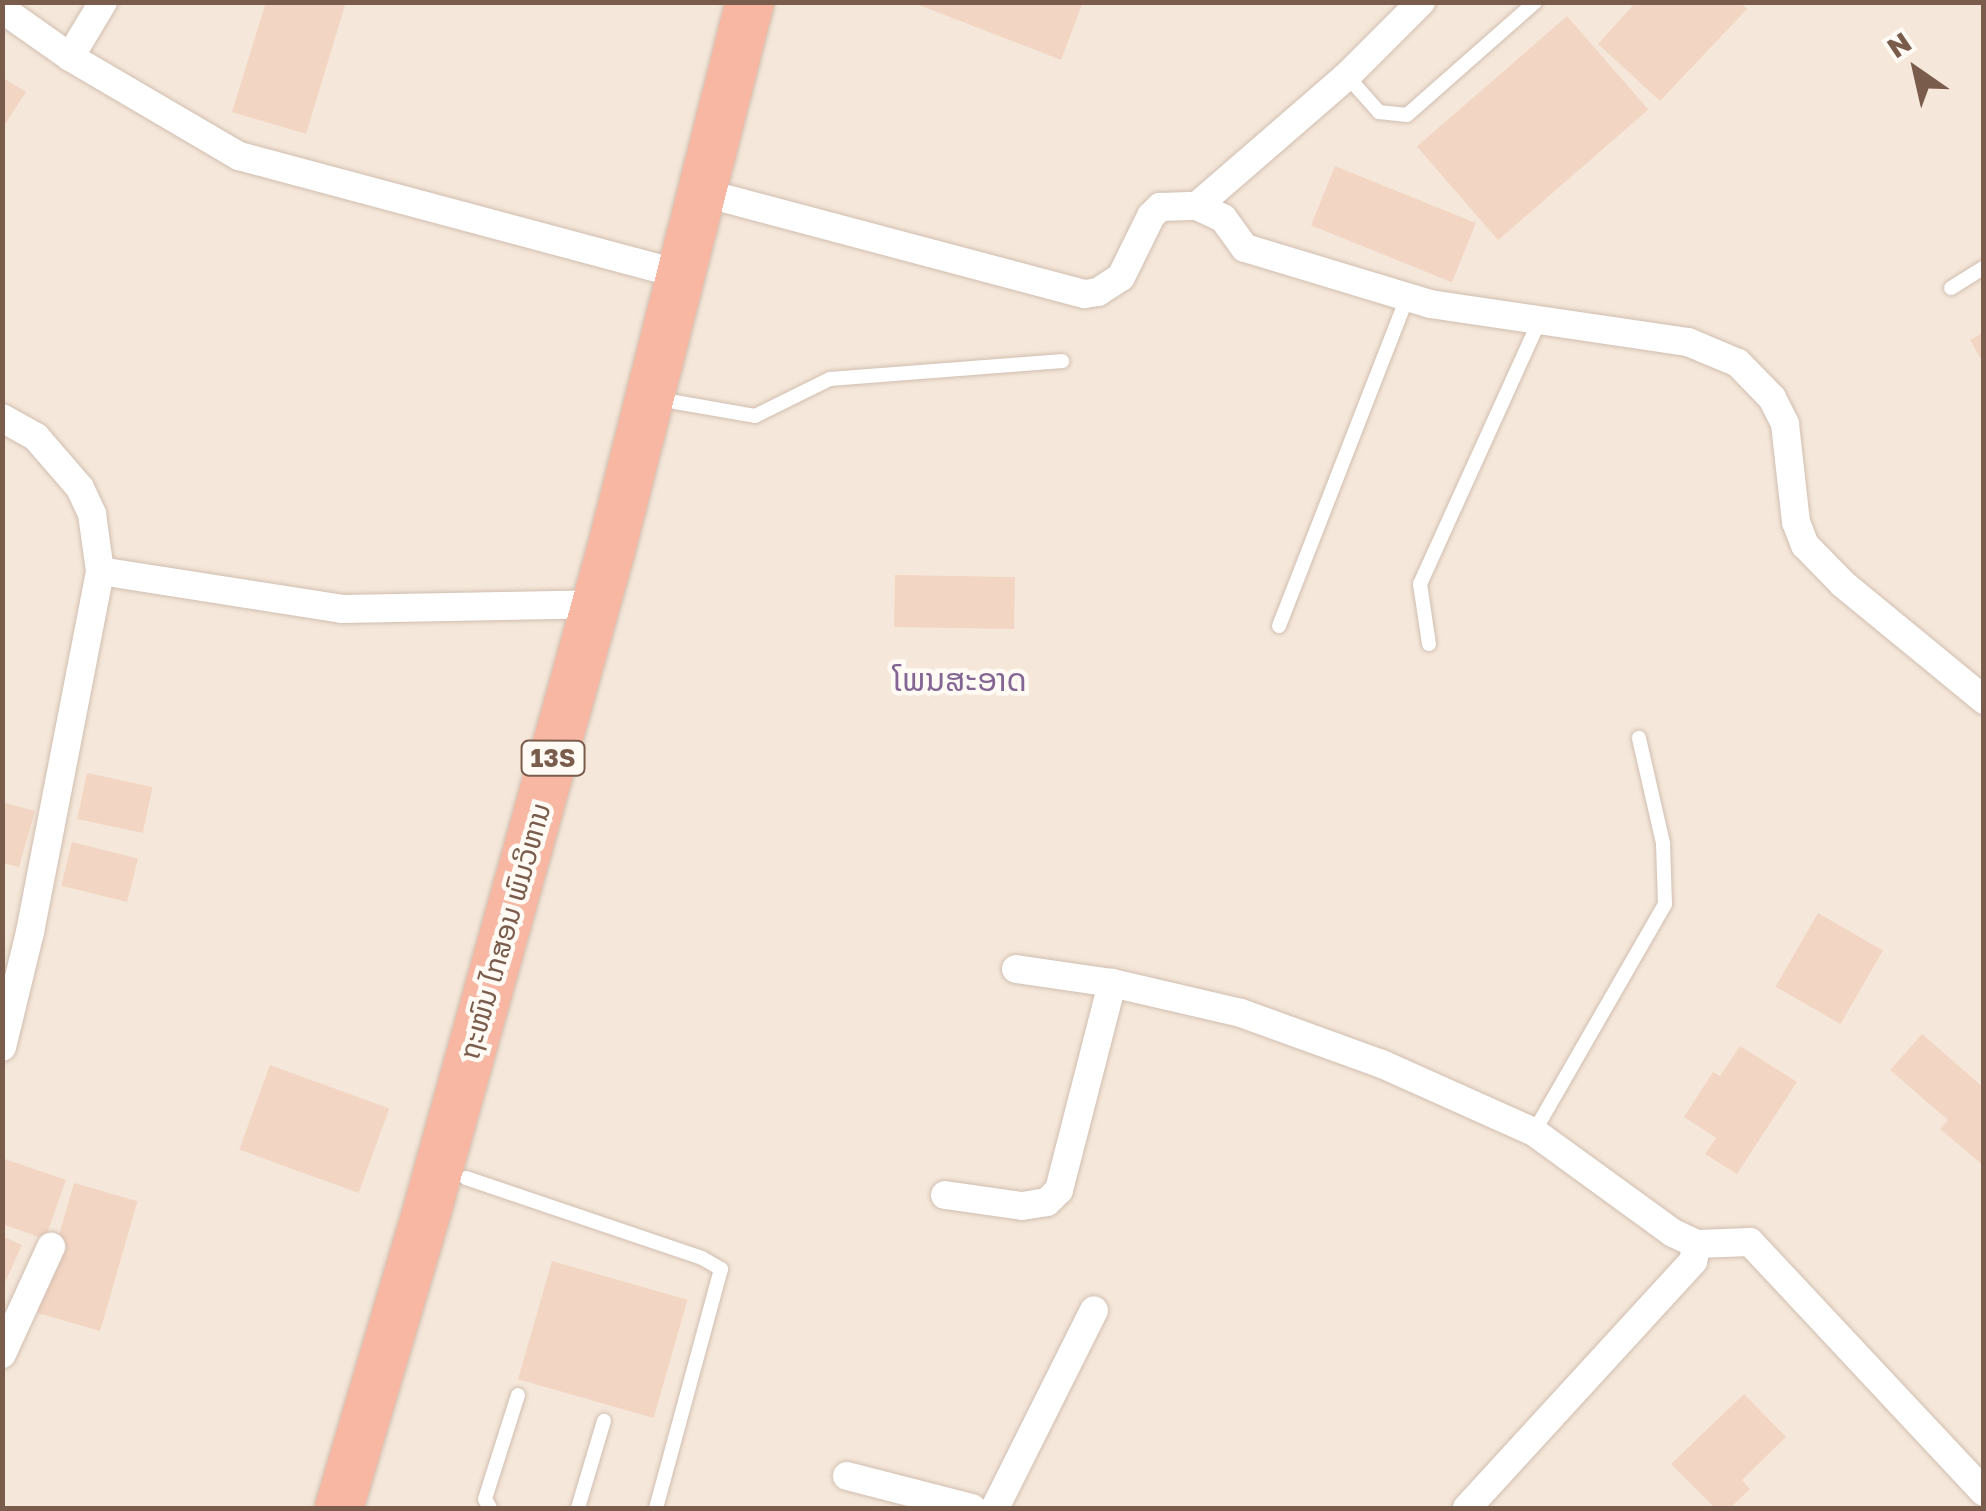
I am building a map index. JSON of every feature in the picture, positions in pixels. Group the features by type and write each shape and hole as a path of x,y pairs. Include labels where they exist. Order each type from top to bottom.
{"highway":[{"name":"ຖະໜົນ ໄກສອນ ພົມວິຫານ","path":"339,1508 596,604 750,2"},
{"name":"ຖະໜົນ ໄກສອນ ພົມວິຫານ","path":"370,1508 625,604 779,2"}],"street":[{"path":"70,57 102,2"},
{"path":"1196,206 1347,76 1421,2"},
{"path":"2,10 70,57 239,156 679,274"},
{"path":"727,199 1085,294 1098,292 1121,277 1160,206 1196,206 1224,218 1246,248 1408,298 1688,342 1738,363 1755,376 1785,424 1796,522 1805,545 1843,584 1984,700"},
{"path":"2,418 36,437 80,488 92,514 100,570 38,896 2,1048"},
{"path":"100,570 342,609 596,604"},
{"path":"1016,969 1112,984 1258,1019 1382,1064 1534,1132 1673,1232 1696,1244 1750,1242 1984,1492"},
{"path":"944,1195 1022,1206 1048,1202 1059,1190 1112,984"},
{"path":"1467,1508 1693,1261 1696,1244"},
{"path":"2,1354 52,1248"},
{"path":"995,1508 1094,1310"},
{"path":"846,1476 972,1508"}],"lane":[{"path":"1347,76 1379,112 1407,115 1534,2"},
{"path":"1951,288 1984,267"},
{"path":"1280,626 1408,298"},
{"path":"1428,644 1420,584 1540,320"},
{"path":"675,402 755,416 830,378 1062,361"},
{"path":"1534,1132 1665,904 1663,843 1639,738"},
{"path":"466,1178 702,1258 722,1269 656,1508"},
{"path":"490,1508 485,1499 518,1395"},
{"path":"578,1508 604,1421"}],"shaded area":[{"path":"3,3 1983,3 1983,1508 3,1508"}],"building":[{"path":"266,2 346,2 306,134 232,112"},
{"path":"911,2 1083,2 1061,60"},
{"path":"1636,2 1740,2 1747,9 1660,101 1598,44"},
{"path":"1567,16 1648,110 1498,240 1417,147"},
{"path":"2,77 26,92 2,129"},
{"path":"1335,166 1476,223 1452,282 1311,225"},
{"path":"1984,332 1984,364 1970,340"},
{"path":"895,575 1015,577 1014,629 894,627"},
{"path":"87,773 153,787 143,833 77,819"},
{"path":"2,802 35,811 19,867 2,863"},
{"path":"72,842 138,858 127,902 61,886"},
{"path":"1818,913 1883,950 1840,1024 1776,987"},
{"path":"1922,1034 1984,1088 1984,1166 1940,1129 1948,1120 1890,1070"},
{"path":"1740,1046 1797,1082 1737,1174 1705,1154 1716,1138 1684,1117 1713,1072 1720,1076"},
{"path":"270,1065 389,1108 359,1193 239,1150"},
{"path":"2,1158 66,1180 45,1239 2,1224"},
{"path":"74,1183 137,1201 100,1331 37,1313"},
{"path":"2,1236 22,1245 2,1289"},
{"path":"552,1261 688,1300 654,1418 518,1379"},
{"path":"1744,1394 1786,1437 1742,1480 1750,1489 1730,1508 1715,1508 1671,1464"}],"district":[{"name":"ໂພນສະອາດ","path":"960,679"}]}
